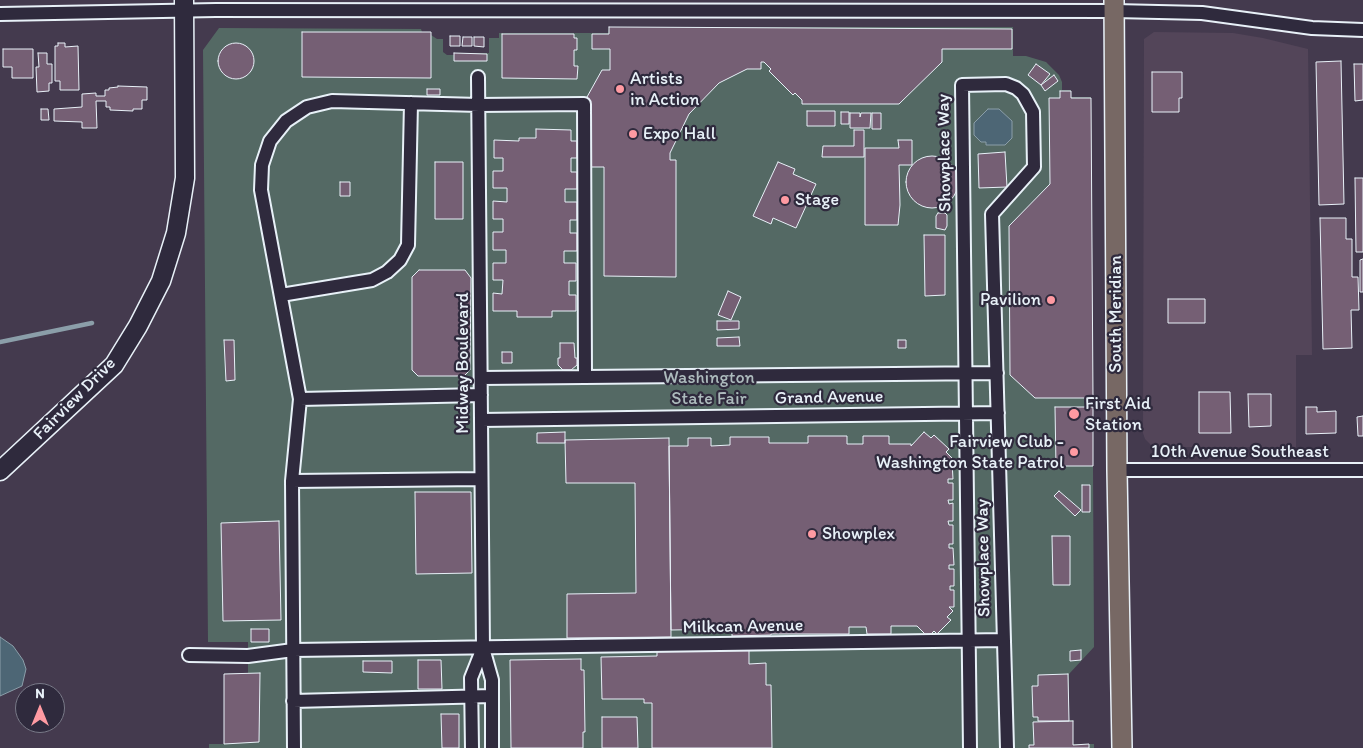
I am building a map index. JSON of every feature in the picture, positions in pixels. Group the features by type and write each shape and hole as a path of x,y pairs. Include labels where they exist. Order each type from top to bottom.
{"main road":[{"name":"Fairview Drive","path":"0,471 114,364 138,326 161,281 176,233 185,178 184,5"},
{"name":"South Meridian","path":"1115,5 1117,470 1122,748"}],"street":[{"path":"0,14 184,5 1115,5 1202,13 1293,26 1363,30"},
{"name":"Midway Boulevard","path":"478,77 483,648 492,680 492,748"},
{"name":"Showplace Way","path":"970,748 962,85 1006,84 1024,94 1033,112 1034,167 992,214 1007,748"},
{"path":"294,748 292,481 300,399 261,190 262,165 270,141 286,121 307,108 332,101 478,105 584,104 586,377"},
{"path":"281,295 372,280 387,272 400,260 408,245 411,103"},
{"name":"Grand Avenue","path":"481,378 997,373"},
{"path":"300,399 481,394"},
{"name":"Grand Avenue","path":"481,420 998,413"},
{"name":"10th Avenue Southeast","path":"1117,470 1363,470"},
{"path":"292,481 482,479"},
{"name":"Milkcan Avenue","path":"189,655 248,656 293,650 1004,640"},
{"name":"Midway Boulevard","path":"472,748 471,678 483,648"},
{"path":"293,701 492,696"}],"shaded area":[{"path":"1154,32 1233,33 1308,49 1312,355 1296,355 1296,447 1153,447 1145,439 1143,433 1144,39"}],"green space":[{"name":"Washington State Fair","path":"609,27 1013,27 1013,56 1026,56 1046,62 1059,75 1062,82 1062,90 1071,90 1071,97 1091,97 1094,647 1069,674 1069,720 1073,720 1073,744 1094,744 1094,748 209,748 209,744 224,744 224,674 248,673 248,642 208,642 203,50 219,28 421,29 422,32 431,32 431,35 437,39 443,39 443,52 447,55 454,55 454,53 489,53 489,38 499,38 499,33 608,33"}],"water":[{"path":"988,109 999,109 1012,121 1012,138 1005,145 986,145 986,142 981,142 974,135 974,123"},
{"path":"0,637 13,646 23,660 26,669 23,683 15,683 15,689 0,696"}],"building":[{"name":"Expo Hall","path":"609,27 1012,29 1012,49 942,49 942,62 899,104 802,104 802,100 795,93 793,95 769,71 771,69 764,62 761,62 761,69 747,69 719,83 689,114 670,153 670,160 676,160 676,277 604,276 604,167 586,167 587,97 602,70 610,70 610,49 592,49 592,34 609,34"},
{"path":"302,32 431,32 431,78 302,77"},
{"path":"502,34 574,34 574,38 577,38 577,50 574,50 574,66 578,66 577,79 502,78"},
{"path":"450,36 460,36 460,46 450,46"},
{"path":"463,37 472,37 472,46 462,46"},
{"path":"474,37 484,37 484,47 474,46"},
{"path":"58,43 65,43 65,47 78,46 79,90 60,90 60,81 55,81 55,46 58,46"},
{"path":"236,43 243,44 249,48 253,54 253,68 249,74 243,78 236,79 229,78 223,74 219,68 218,61 219,54 223,48 229,44"},
{"path":"3,49 33,49 33,78 12,78 12,67 3,67"},
{"path":"38,53 47,53 47,64 52,64 52,83 49,83 49,91 37,92 36,67 39,67"},
{"path":"454,53 487,54 487,61 454,61"},
{"path":"1341,61 1344,204 1319,205 1316,62"},
{"path":"1036,64 1050,74 1041,85 1028,75"},
{"path":"1354,64 1363,64 1363,100 1355,101"},
{"path":"1152,72 1182,72 1182,98 1179,98 1179,112 1152,112"},
{"path":"1054,75 1058,81 1045,91 1041,85"},
{"path":"118,86 147,87 147,100 142,100 142,109 133,109 133,111 110,110 110,107 106,107 106,101 96,101 97,128 82,128 82,122 54,121 54,109 82,107 82,94 96,93 96,96 105,96 105,90"},
{"path":"427,89 440,89 440,95 427,95"},
{"name":"Pavilion","path":"1060,91 1071,91 1071,98 1091,98 1093,398 1035,398 1010,375 1009,226 1050,184 1049,98 1060,98"},
{"path":"41,109 48,109 49,120 41,120"},
{"path":"807,111 835,111 835,126 807,126"},
{"path":"841,112 849,112 849,124 841,124"},
{"path":"850,113 860,113 860,117 861,113 871,113 870,128 850,128"},
{"path":"872,113 881,113 881,129 872,129"},
{"path":"536,129 571,130 571,141 577,141 577,158 571,158 571,172 577,172 577,189 565,189 565,202 577,202 577,220 570,220 570,233 577,233 577,251 564,251 564,263 576,263 576,281 569,281 569,295 576,295 576,311 552,311 552,317 517,317 517,311 493,311 493,293 502,294 503,280 493,280 493,263 506,263 506,250 493,250 493,232 503,232 503,219 493,219 493,201 507,202 507,188 493,188 493,171 503,171 503,158 494,158 494,140 519,141 519,138 536,138"},
{"path":"854,130 864,130 864,157 822,157 823,146 854,146"},
{"path":"898,140 912,140 912,165 899,165 900,205 898,225 865,225 865,148 899,148"},
{"path":"1005,152 1007,187 979,188 978,154"},
{"path":"932,156 942,158 950,164 956,172 958,182 956,192 950,200 942,206 932,208 922,206 914,200 908,192 906,182 908,172 914,164 922,158"},
{"path":"435,162 463,162 463,219 435,219"},
{"name":"Stage","path":"778,162 795,169 793,174 816,184 796,228 773,218 771,224 753,216"},
{"path":"1355,178 1363,178 1363,252 1356,252"},
{"path":"340,182 350,182 350,196 340,196"},
{"path":"938,213 945,213 947,215 945,230 936,228 936,216"},
{"path":"1320,218 1346,218 1346,239 1352,239 1352,277 1358,277 1359,310 1351,310 1352,348 1323,349"},
{"path":"924,235 945,235 945,295 925,296"},
{"path":"1363,259 1363,292 1360,292 1360,260"},
{"path":"419,270 465,270 471,278 470,370 464,376 418,376 412,370 412,277"},
{"path":"728,291 741,297 731,320 718,315"},
{"path":"1168,299 1205,299 1205,323 1168,323"},
{"path":"717,321 739,321 739,329 717,330"},
{"path":"739,337 740,346 717,346 717,338"},
{"path":"224,340 234,340 235,380 226,381"},
{"path":"898,340 906,340 906,348 898,348"},
{"path":"560,343 574,343 577,365 571,370 563,370 558,365"},
{"path":"502,352 512,352 512,363 502,363"},
{"path":"1199,392 1230,392 1231,433 1199,433"},
{"path":"1248,394 1271,394 1271,426 1249,427"},
{"name":"Fairview Club - Washington State Patrol","path":"1055,407 1093,407 1093,466 1056,466"},
{"path":"1306,407 1317,407 1317,412 1336,411 1336,433 1306,434"},
{"path":"1363,416 1363,436 1358,436 1357,417"},
{"path":"565,432 565,443 537,443 537,433"},
{"name":"Showplex","path":"924,432 931,438 934,435 949,449 946,452 952,458 948,462 952,462 953,479 948,479 948,483 953,483 953,500 948,500 949,504 953,503 953,521 948,521 949,525 953,525 953,544 949,544 949,548 953,548 954,565 949,565 949,569 954,569 954,586 950,586 950,590 954,590 954,607 949,607 953,611 947,617 951,620 937,634 934,631 928,637 917,626 891,626 891,634 867,634 866,627 849,627 849,634 732,636 732,629 671,630 669,446 688,446 688,438 711,438 711,446 730,445 730,437 769,437 769,443 808,443 808,436 847,436 847,444 863,444 863,436 889,436 889,444 911,444 911,446"},
{"path":"669,438 671,637 567,638 567,594 636,593 635,483 566,483 565,440"},
{"path":"1082,485 1090,485 1090,512 1082,512"},
{"path":"1059,491 1081,510 1075,516 1054,496"},
{"path":"415,492 471,492 472,573 416,574"},
{"path":"279,521 281,620 223,621 221,523"},
{"path":"1052,536 1070,536 1070,585 1053,585"},
{"path":"251,629 269,629 269,642 251,642"},
{"path":"749,650 749,664 766,663 766,685 771,685 772,748 652,748 652,703 644,703 644,699 602,699 601,657 657,656 657,651"},
{"path":"1081,650 1081,660 1070,661 1070,651"},
{"path":"581,659 581,670 584,670 585,732 583,732 583,748 511,748 510,660"},
{"path":"418,660 441,660 442,689 418,689"},
{"path":"363,661 392,661 392,673 363,672"},
{"path":"260,673 259,742 224,744 224,674"},
{"path":"1068,674 1069,721 1038,721 1038,717 1033,717 1032,686 1038,686 1038,675"},
{"path":"441,714 459,714 459,748 442,748"},
{"path":"602,717 637,717 638,748 602,748"},
{"path":"1073,721 1073,745 1089,744 1089,748 1029,748 1029,745 1034,745 1033,722"}],"waterway":[{"path":"0,342 92,323"}],"place":[{"name":"Artists in Action","path":"620,89"},
{"name":"Expo Hall","path":"633,134"},
{"name":"Stage","path":"785,200"},
{"name":"Pavilion","path":"1051,300"},
{"name":"First Aid Station","path":"1074,414"},
{"name":"Fairview Club - Washington State Patrol","path":"1074,452"},
{"name":"Showplex","path":"812,534"}]}
